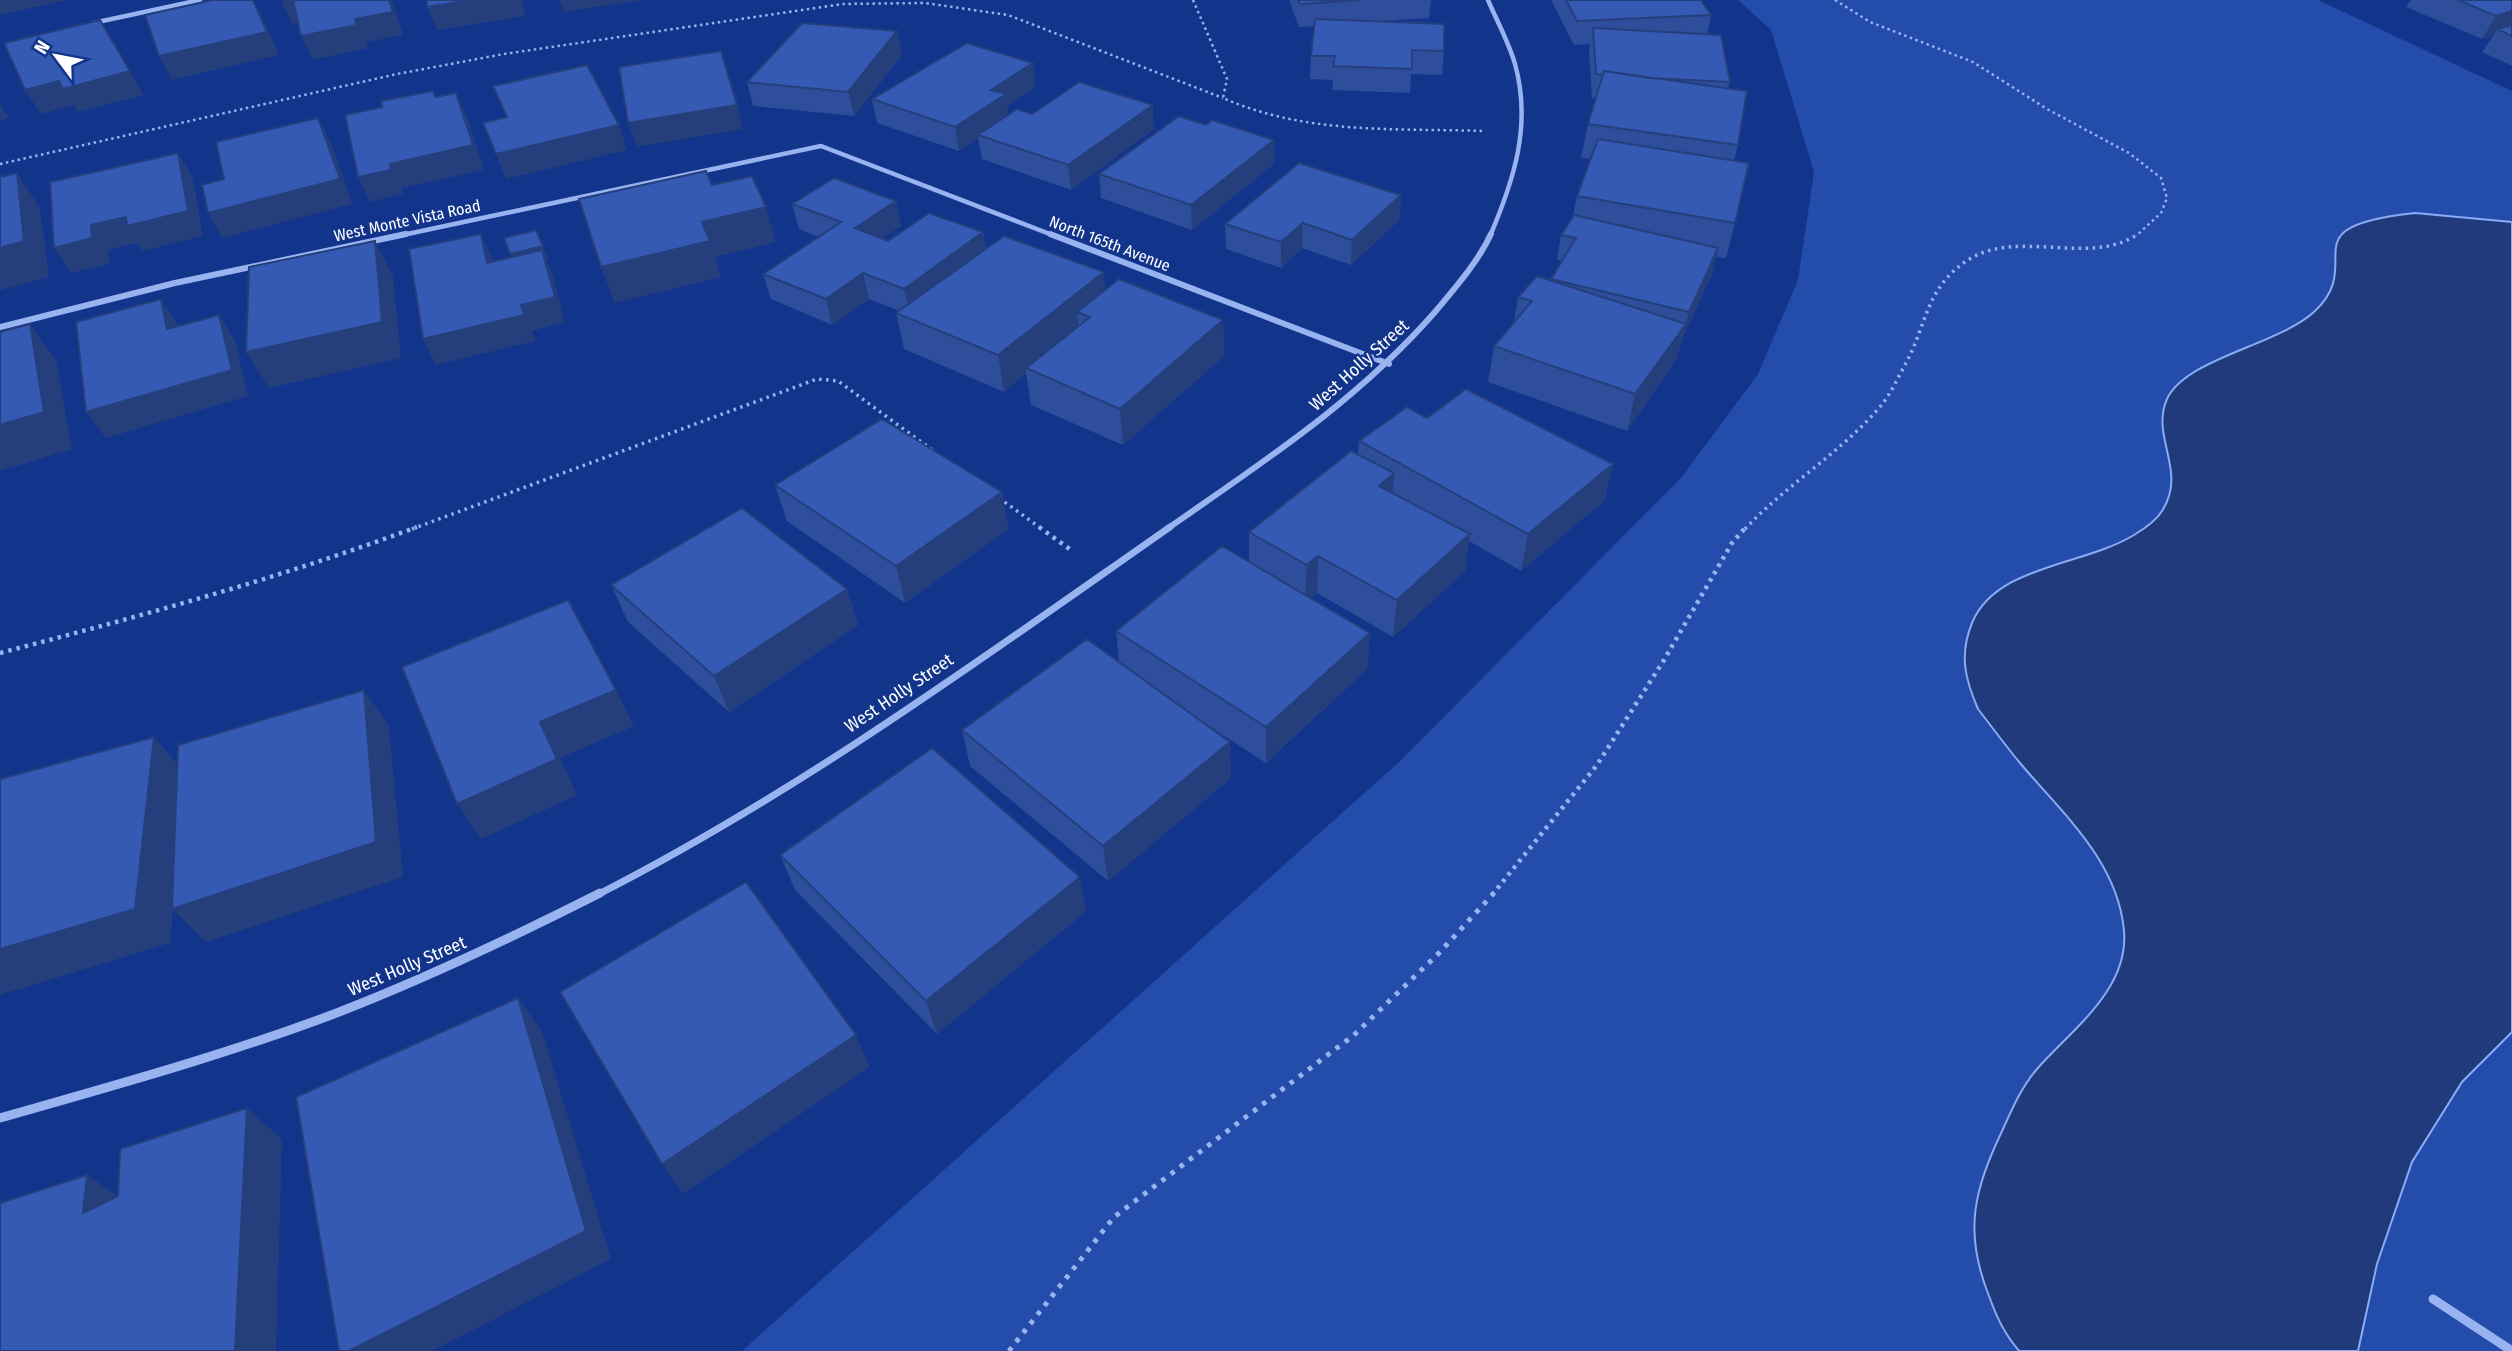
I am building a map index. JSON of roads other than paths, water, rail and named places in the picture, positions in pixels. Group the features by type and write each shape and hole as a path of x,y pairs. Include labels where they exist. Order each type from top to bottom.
{"street":[{"path":"88,24 200,0"},
{"name":"West Holly Street","path":"0,1118 125,1083 311,1024 440,970 549,919 668,856 793,784 1318,424 1389,364 1437,313 1483,248 1510,198 1522,152 1523,133 1516,65 1508,38 1488,0"},
{"name":"North 165th Avenue","path":"821,146 1389,364"},
{"name":"West Monte Vista Road","path":"0,327 175,283 821,146"},
{"path":"2434,1299 2512,1351"}]}
